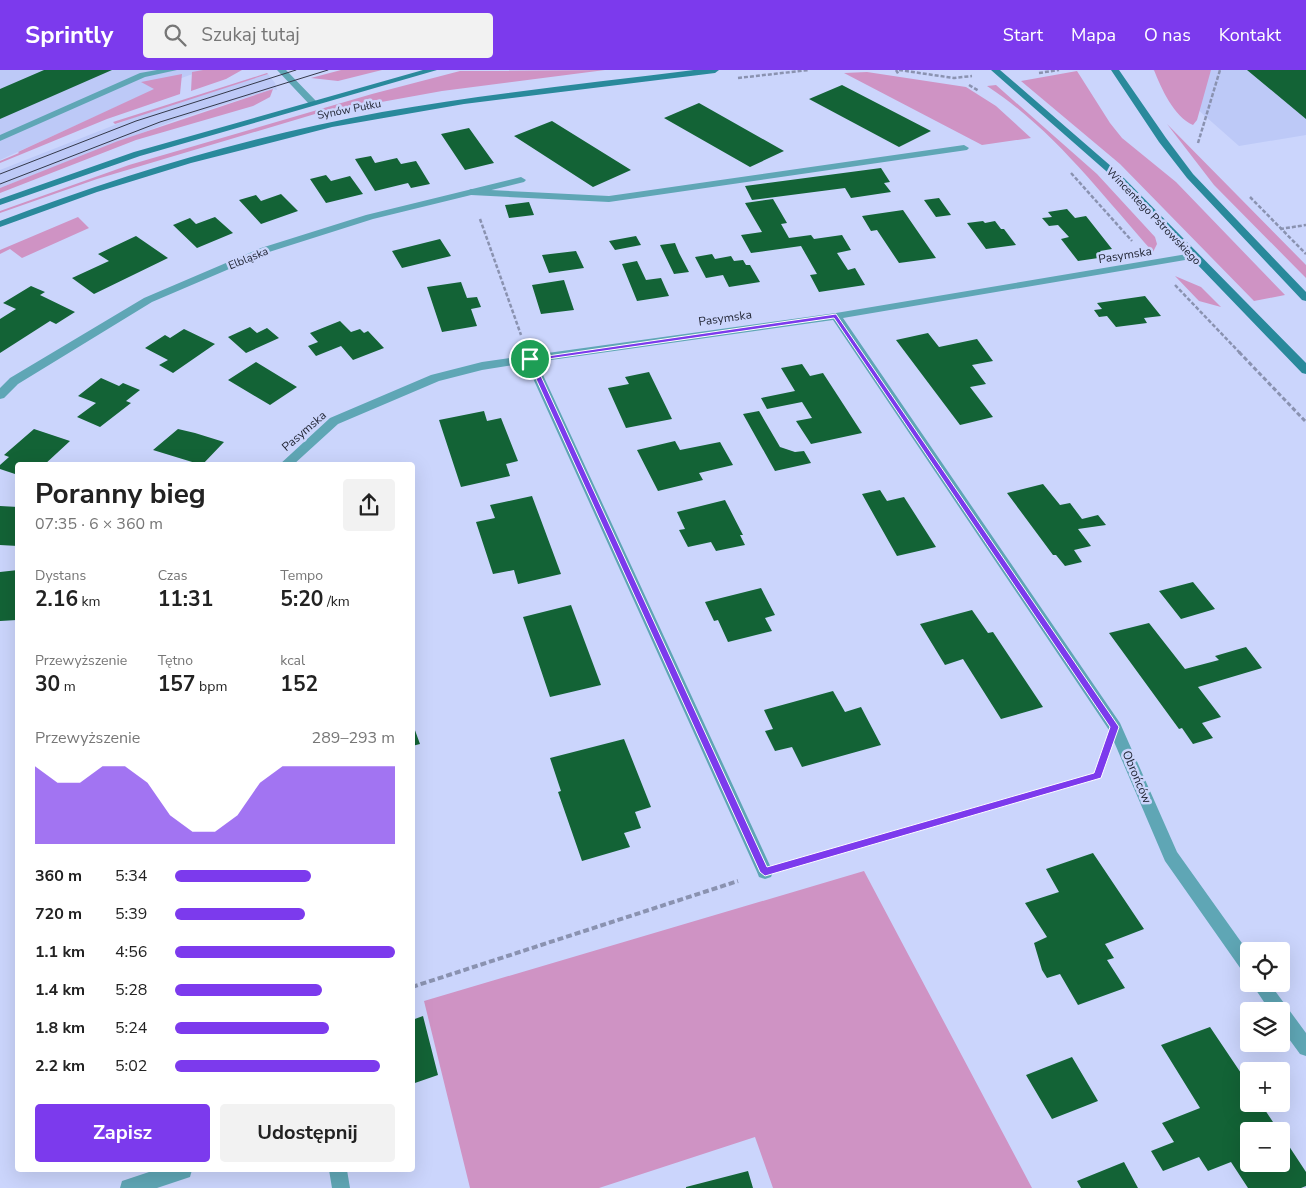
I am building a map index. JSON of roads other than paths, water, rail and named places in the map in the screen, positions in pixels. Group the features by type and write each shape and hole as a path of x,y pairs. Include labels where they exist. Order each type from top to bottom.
{"main road":[{"name":"Synów Pułku","path":"0,202 122,159 433,70"},
{"name":"Synów Pułku","path":"0,224 153,171 304,131 458,102 715,70"},
{"name":"Wincentego Pstrowskiego","path":"995,70 1105,165 1306,370"},
{"path":"1115,70 1190,176 1306,298"}],"street":[{"path":"0,138 143,76 173,70"},
{"path":"281,70 313,103"},
{"path":"471,192 609,199 964,148"},
{"name":"Elbląska","path":"0,395 14,382 148,300 265,250 370,217 522,180"},
{"name":"Pasymska","path":"288,462 334,421 435,378 482,366 836,316 1193,256"},
{"name":"Obrońców","path":"836,316 1115,727 1171,856 1240,954"},
{"path":"530,359 765,872"},
{"path":"1290,1025 1306,1048"},
{"path":"129,1188 177,1172"},
{"path":"338,1172 341,1188"}],"tram line":[{"path":"0,174 136,121 296,70"},
{"path":"0,184 160,122 328,70"}]}
